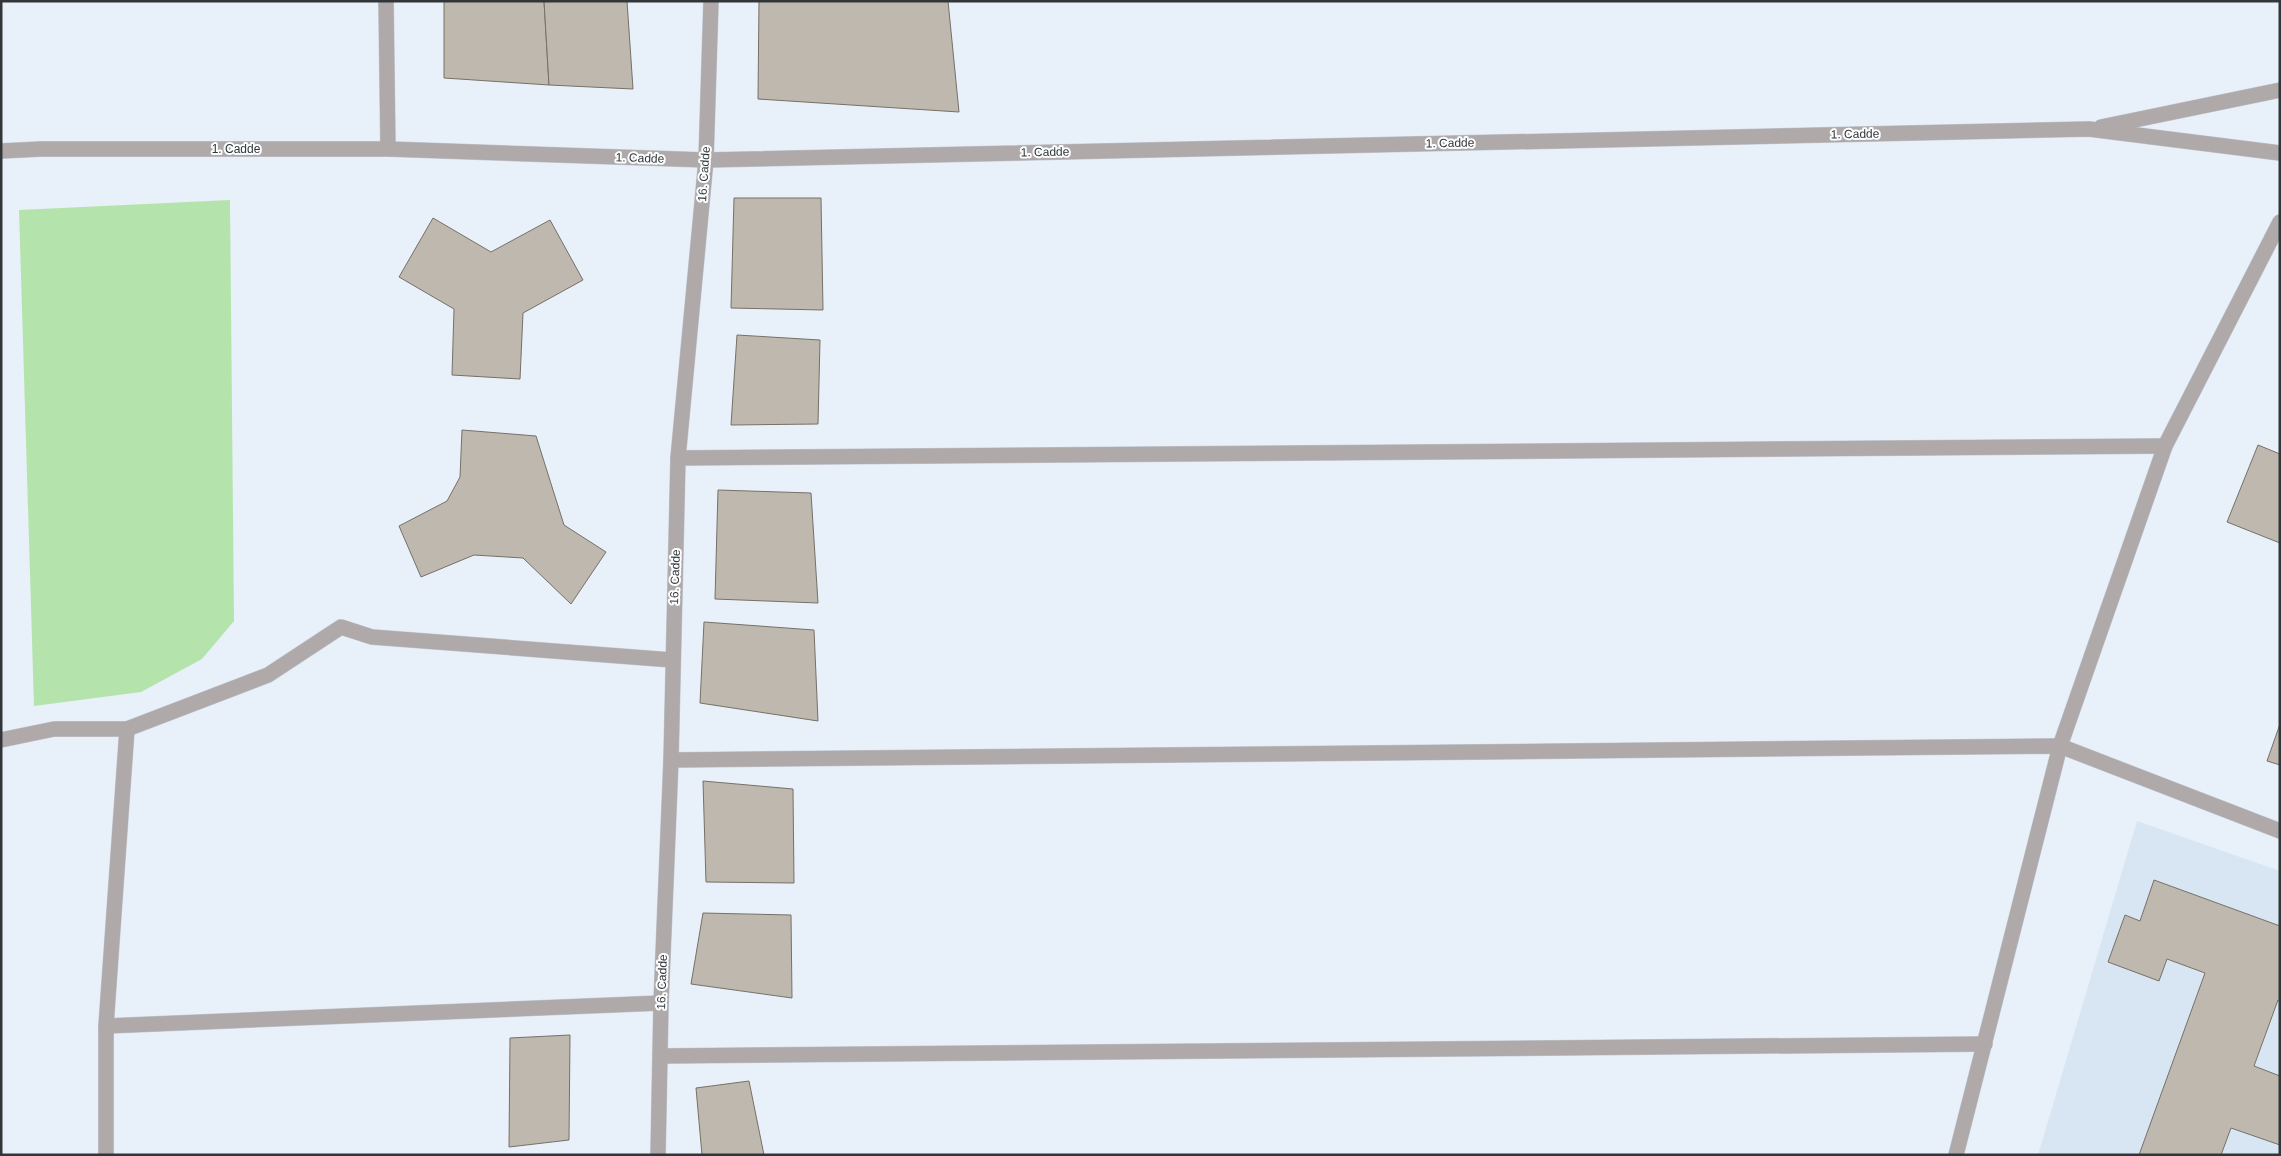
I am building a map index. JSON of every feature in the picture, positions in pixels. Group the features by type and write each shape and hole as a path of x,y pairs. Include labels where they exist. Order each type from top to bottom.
{"street":[{"path":"386,1 388,149"},
{"name":"16. Cadde","path":"658,1155 661,1003 671,760 678,458 706,160 711,1"},
{"name":"1. Cadde","path":"2089,129 2280,90"},
{"name":"1. Cadde","path":"1,152 41,150 388,149 706,160 2089,129 2280,153"},
{"path":"1956,1155 2060,746 2165,446 2280,222"},
{"path":"678,458 2165,446"},
{"path":"1,740 54,729 127,729 268,675 340,627 372,637 672,660"},
{"path":"106,1155 106,1026 127,729"},
{"path":"671,760 2060,746 2280,831"},
{"path":"106,1026 661,1003"},
{"path":"661,1056 1985,1044"}],"shaded area":[{"path":"2137,821 2280,871 2280,1155 2038,1155"}],"green space":[{"path":"230,200 234,621 202,659 141,692 34,706 19,210"}],"building":[{"path":"444,1 544,1 549,85 444,78"},
{"path":"544,1 627,1 633,89 549,85"},
{"path":"759,1 948,1 959,112 758,99"},
{"path":"734,198 821,198 823,310 731,308"},
{"path":"433,218 491,252 550,220 583,280 523,313 520,379 452,375 454,309 399,277"},
{"path":"737,335 820,340 818,424 731,425"},
{"path":"462,430 536,436 564,525 606,552 571,604 523,558 474,555 421,577 399,526 447,501 460,477"},
{"path":"2258,445 2280,454 2280,543 2227,522"},
{"path":"718,490 811,493 818,603 715,599"},
{"path":"704,622 814,630 818,721 700,703"},
{"path":"2280,724 2280,765 2267,761"},
{"path":"703,781 793,789 794,883 706,882"},
{"path":"2154,880 2280,926 2280,1001 2278,1000 2254,1066 2280,1076 2280,1145 2231,1128 2221,1155 2139,1155 2205,973 2167,959 2159,981 2108,962 2125,915 2140,921"},
{"path":"703,913 791,915 792,998 691,984"},
{"path":"570,1035 569,1140 509,1147 510,1038"},
{"path":"749,1081 764,1155 702,1155 696,1088"}]}
